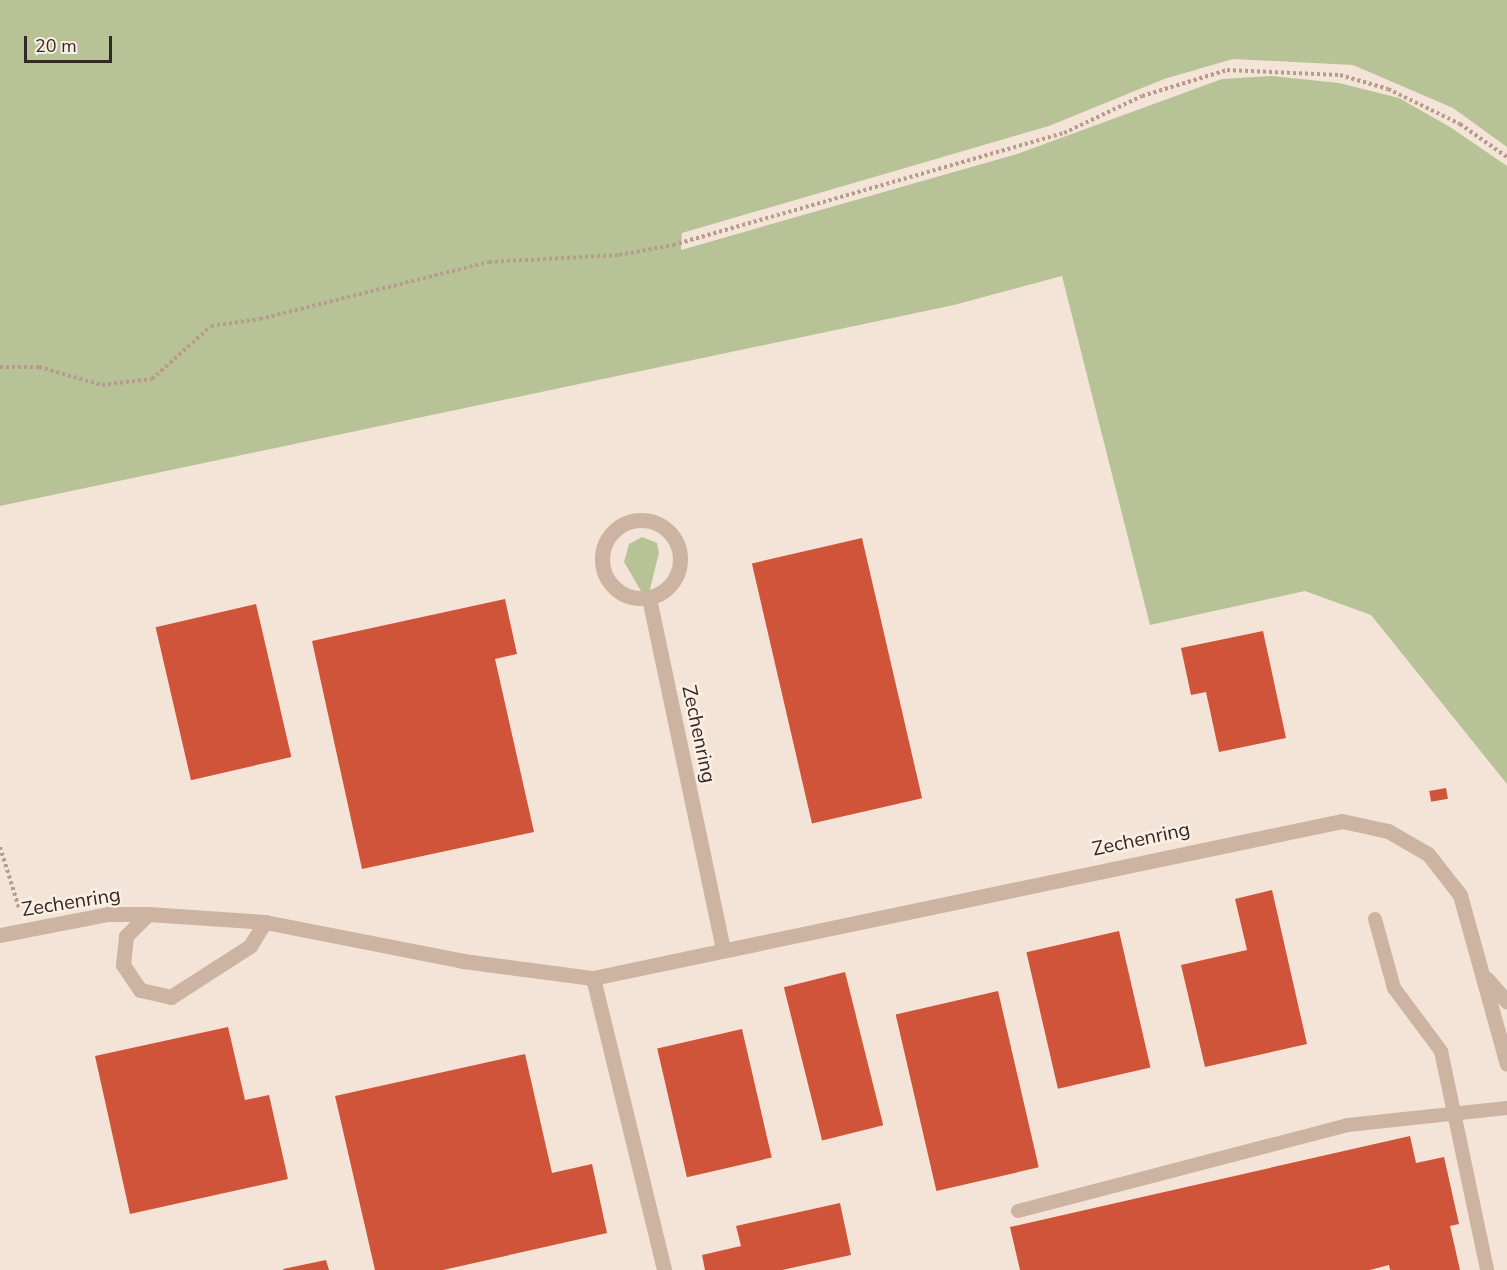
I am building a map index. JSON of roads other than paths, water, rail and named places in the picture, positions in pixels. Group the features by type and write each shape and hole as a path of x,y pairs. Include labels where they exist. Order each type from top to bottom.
{"street":[{"path":"632,521 656,523 680,551 677,575 649,598 636,599 612,586 602,561 609,536 632,521"},
{"name":"Zechenring","path":"649,598 723,949"},
{"name":"Zechenring","path":"0,934 108,914 148,914 265,922 463,961 593,978 1342,820 1388,831 1428,854 1460,895 1486,976 1507,1064"},
{"name":"Zechenring","path":"148,914 126,936 123,965 140,990 171,997 250,946 265,922"},
{"name":"Zechenring","path":"1486,976 1507,1002"},
{"path":"593,978 664,1270"}],"lane":[{"path":"1375,919 1394,988 1441,1051 1487,1270"},
{"path":"1018,1211 1348,1125 1454,1111 1507,1108"}]}
